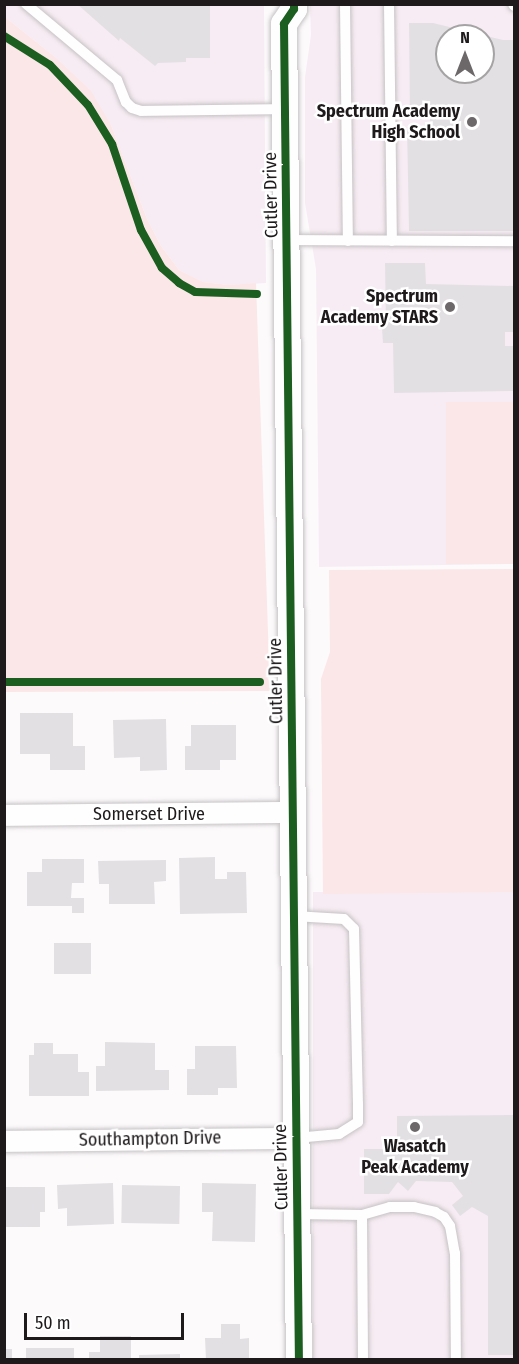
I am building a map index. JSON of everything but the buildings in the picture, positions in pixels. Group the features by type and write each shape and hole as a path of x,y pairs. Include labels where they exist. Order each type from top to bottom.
{"street":[{"name":"Cutler Drive","path":"284,11 298,1359"},
{"name":"Somerset Drive","path":"4,815 293,812"},
{"name":"Southampton Drive","path":"4,1141 296,1137"}],"lane":[{"path":"26,4 117,80 126,102 132,108 141,111 285,109"},
{"path":"345,4 348,241"},
{"path":"389,4 392,241"},
{"path":"287,240 514,241"},
{"path":"294,916 344,919 354,929 358,1104 358,1122 339,1134 296,1137"},
{"path":"297,1214 362,1215 390,1207 414,1207 435,1212 444,1217 450,1226 455,1253 456,1359"},
{"path":"362,1215 363,1359"}],"shaded area":[{"path":"4,5 264,5 266,283 229,285 202,282 179,270 161,246 147,219 111,125 55,57 5,17"},
{"path":"310,5 514,5 514,564 319,567 316,269 305,203 305,77 311,35"},
{"path":"5,17 55,57 91,91 111,125 147,219 161,246 179,270 203,282 229,285 256,283 270,691 5,692"},
{"path":"446,402 514,402 514,564 446,564"},
{"path":"514,569 514,892 323,894 321,679 330,652 329,570"},
{"name":"Wasatch Peak Academy","path":"313,892 514,892 514,1359 313,1359"}],"cycle path":[{"path":"294,4 294,9 284,24 299,1360"},
{"path":"4,36 50,65 88,105 112,144 141,230 162,268 179,283 195,292 257,294"},
{"path":"4,682 260,682"}],"place":[{"name":"Spectrum Academy High School","path":"472,122"},
{"name":"Spectrum Academy STARS","path":"450,307"},
{"name":"Wasatch Peak Academy","path":"415,1127"}]}
